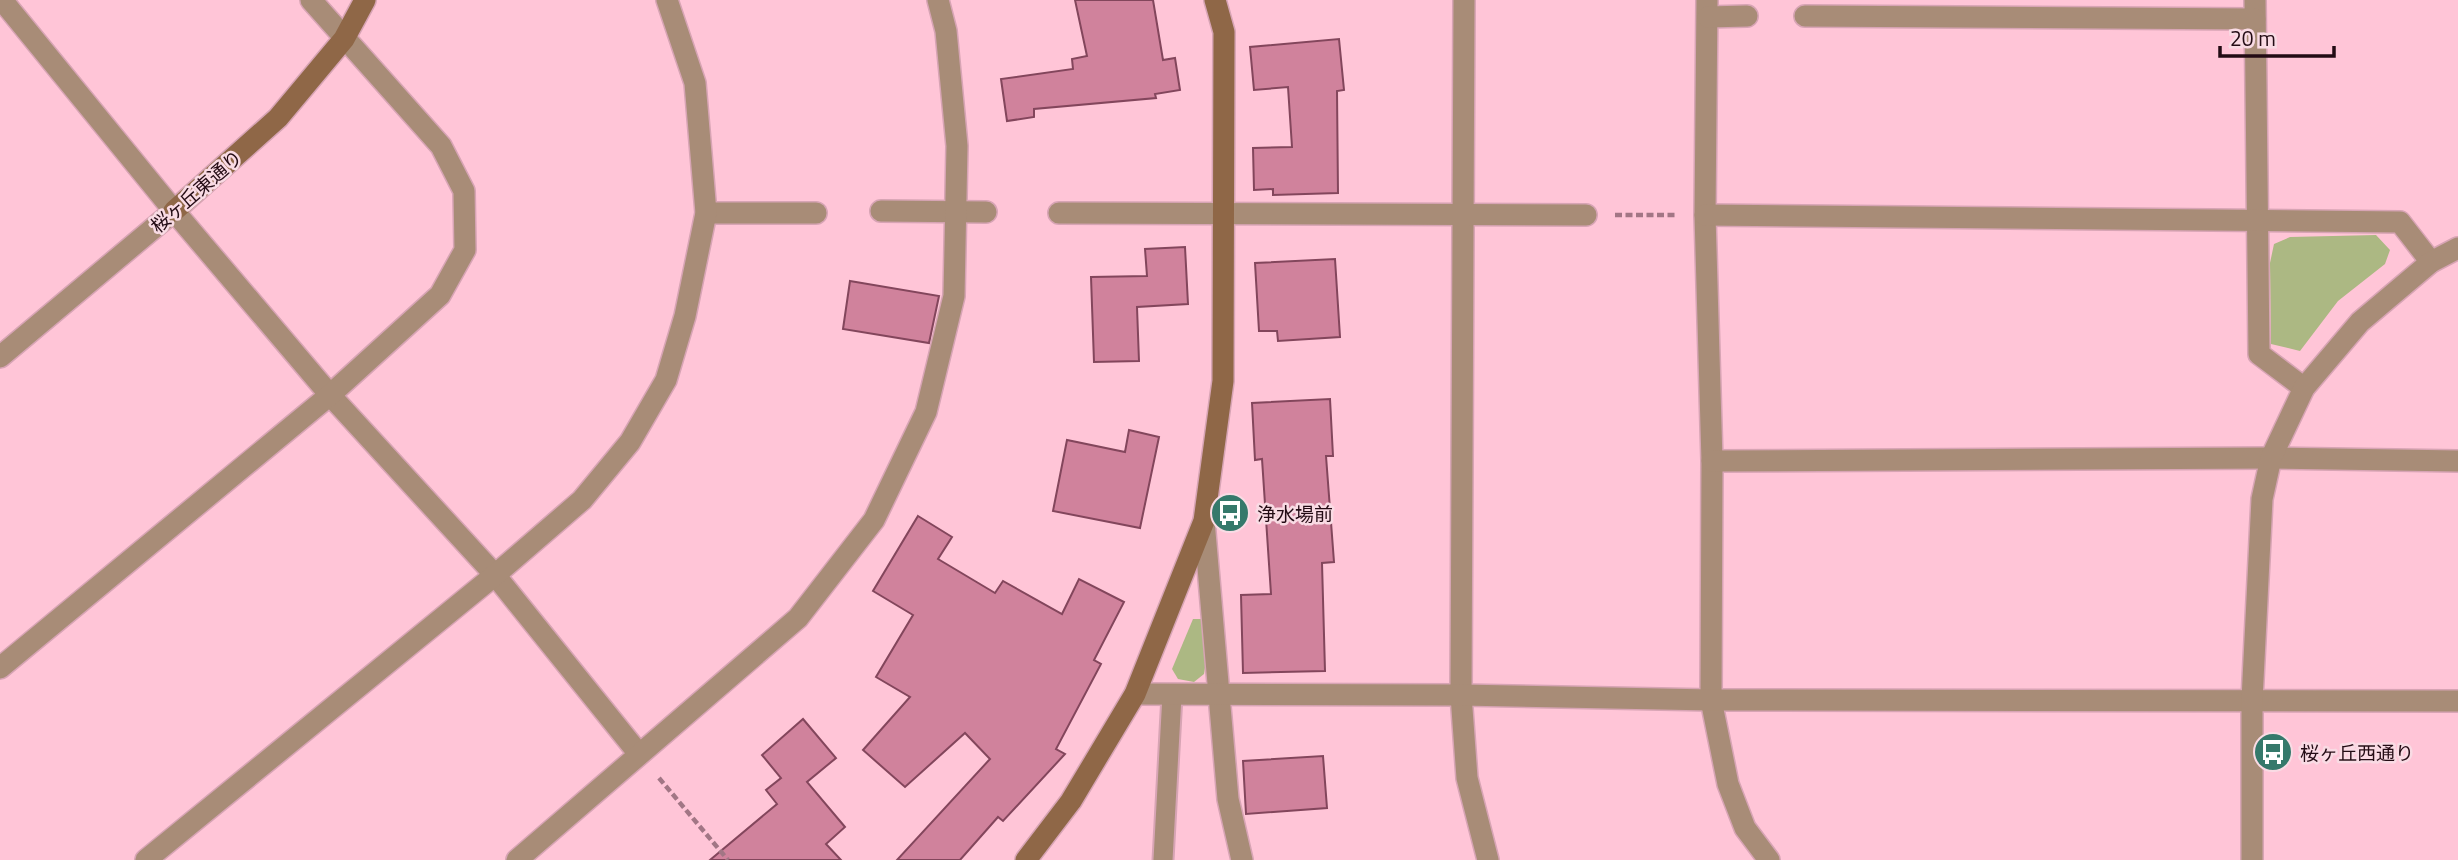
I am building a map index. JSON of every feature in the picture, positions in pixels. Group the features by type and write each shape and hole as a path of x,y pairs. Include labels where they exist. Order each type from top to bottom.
{"street":[{"path":"2,0 174,211 330,395 495,575 639,754"},
{"path":"0,668 330,395 440,295 465,250 464,191 441,146 311,0"},
{"name":"桜ヶ丘東通り","path":"0,357 174,211 278,118 344,39 365,0"},
{"path":"146,860 495,575 582,500 630,442 666,380 685,316 706,213 695,83 667,0"},
{"path":"517,860 798,618 874,520 926,412 954,296 957,146 946,31 939,0"},
{"path":"1215,0 1224,32 1223,381 1204,522 1228,799 1242,860"},
{"path":"1464,0 1461,695 1467,778 1488,860"},
{"path":"1747,16 1707,8 1705,215 1712,461 1711,700 1728,784 1745,828 1769,860"},
{"path":"1805,16 1932,8 2255,9 2259,354 2304,388"},
{"path":"881,211 986,212"},
{"path":"706,213 816,213"},
{"path":"1059,214 1586,215"},
{"path":"1705,215 2400,222 2431,262"},
{"path":"2252,860 2252,700 2262,499 2271,458 2304,388 2360,322 2431,262 2458,248"},
{"path":"1712,461 2271,458 2458,461"},
{"path":"1026,860 1071,801 1135,694 1204,522"},
{"path":"1135,694 1461,695 1711,700 2458,701"}],"lane":[{"path":"1163,860 1172,695"}],"path":[{"path":"1586,215 1705,215"},
{"path":"639,754 728,860"}],"green space":[{"path":"2376,235 2390,250 2385,264 2338,301 2300,351 2271,344 2270,263 2274,244 2290,237"},
{"path":"1193,619 1204,619 1207,655 1204,674 1194,682 1178,679 1172,669"}],"building":[{"path":"1075,0 1153,0 1163,60 1175,58 1180,90 1155,94 1156,98 1034,109 1034,117 1007,121 1001,79 1073,69 1072,59 1087,56"},
{"path":"1339,39 1344,90 1337,91 1338,193 1273,195 1273,189 1254,190 1253,148 1292,147 1288,87 1254,90 1250,47"},
{"path":"1185,247 1188,304 1137,307 1139,361 1094,362 1091,277 1147,276 1145,249"},
{"path":"1335,259 1340,337 1278,341 1277,331 1259,331 1255,263"},
{"path":"850,281 939,296 929,343 843,329"},
{"path":"1330,399 1333,456 1326,456 1334,562 1322,563 1325,671 1243,673 1241,595 1271,594 1262,459 1255,460 1252,403"},
{"path":"1129,430 1159,437 1140,528 1053,511 1067,440 1125,452"},
{"path":"918,516 952,537 938,559 995,593 1003,581 1062,614 1079,579 1124,602 1094,660 1101,664 1056,749 1065,754 1003,821 998,817 960,860 897,860 990,759 965,733 905,787 863,750 910,697 876,677 913,615 873,591"},
{"path":"803,719 836,758 807,782 845,827 826,844 841,860 710,860 777,804 766,790 781,778 762,755"},
{"path":"1323,756 1327,808 1246,814 1243,761"}],"place":[{"name":"浄水場前","path":"1230,513"},
{"name":"桜ヶ丘西通り","path":"2273,752"}]}
